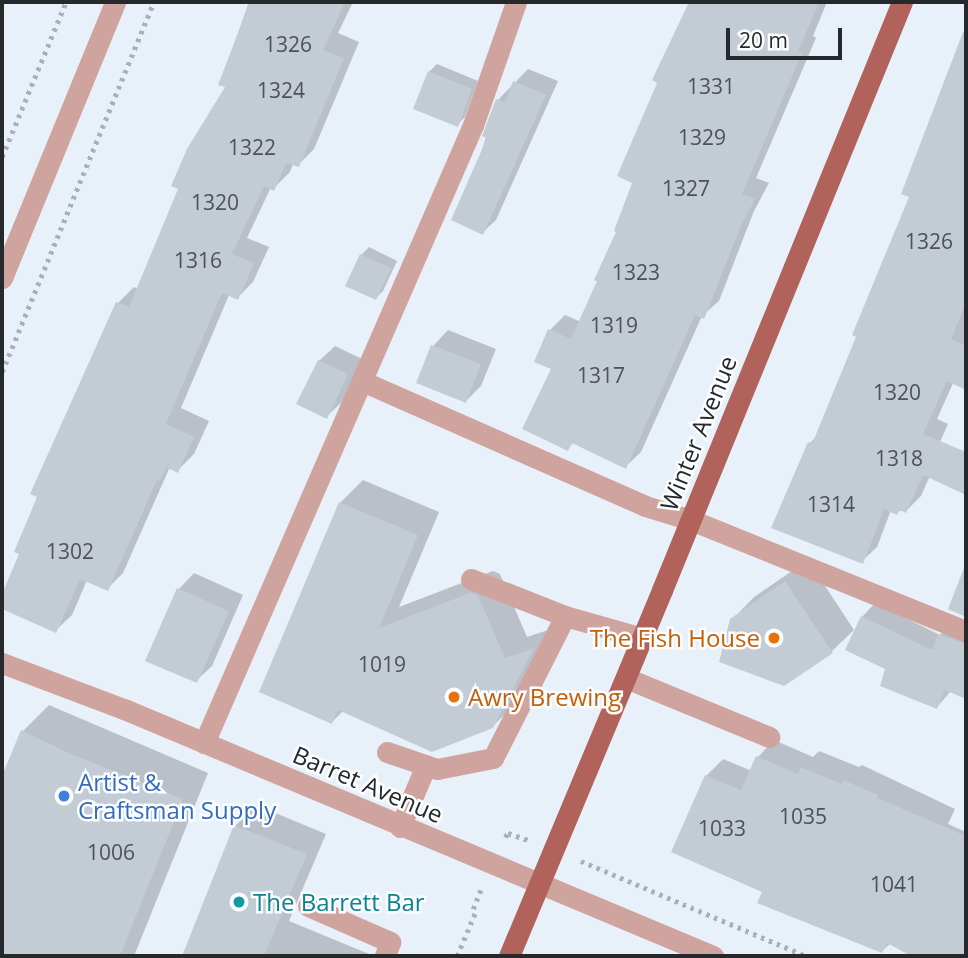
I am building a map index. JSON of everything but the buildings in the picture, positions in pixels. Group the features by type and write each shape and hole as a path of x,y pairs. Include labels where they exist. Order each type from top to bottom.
{"main road":[{"name":"Winter Avenue","path":"509,956 626,678 902,2"}],"street":[{"path":"2,278 115,2"},
{"path":"204,743 473,125 516,2"},
{"path":"362,381 645,506 691,520 966,631"},
{"path":"471,579 565,616 642,638"},
{"path":"387,752 437,769 493,758 565,616"},
{"name":"Barret Avenue","path":"2,663 204,743 713,956"},
{"path":"626,678 769,737"},
{"path":"400,827 426,765"},
{"path":"308,906 390,943 385,956"}],"path":[{"path":"2,157 65,2"},
{"path":"2,372 154,2"},
{"path":"457,956 475,913"}],"place":[{"name":"The Fish House","path":"774,638"},
{"name":"Awry Brewing","path":"454,697"},
{"name":"Artist & Craftsman Supply","path":"64,796"},
{"name":"The Barrett Bar","path":"239,902"}]}
